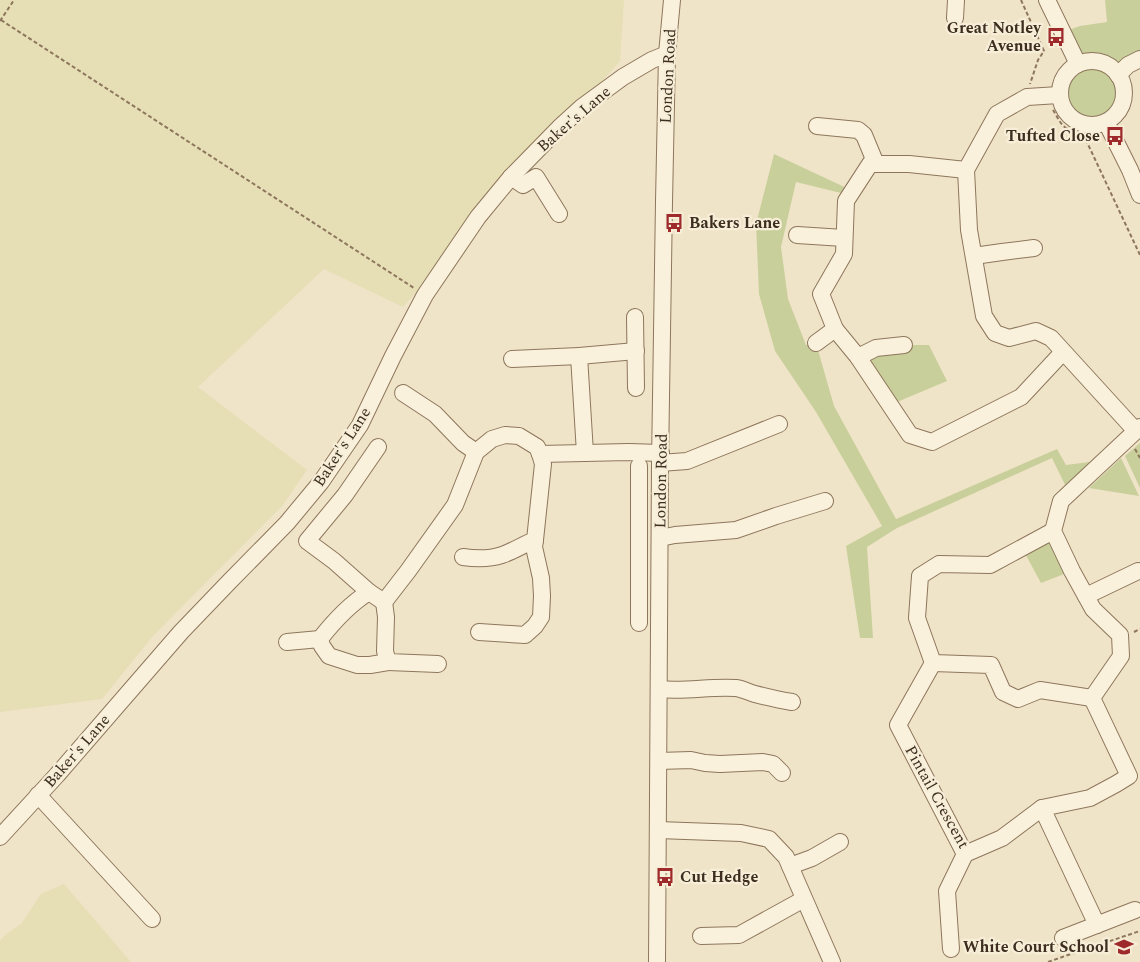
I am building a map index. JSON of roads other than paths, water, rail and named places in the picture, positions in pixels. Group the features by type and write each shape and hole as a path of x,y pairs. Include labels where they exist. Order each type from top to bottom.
{"street":[{"name":"London Road","path":"658,962 664,202 667,54 672,0"},
{"path":"955,18 956,0"},
{"path":"1047,0 1078,64"},
{"name":"Baker's Lane","path":"0,837 182,632 287,523 321,482 360,426 393,356 425,295 478,217 511,177 582,107 622,77 667,54"},
{"path":"1118,75 1128,65 1140,59"},
{"path":"1053,531 990,565 939,564 920,576 917,618 933,663 990,665 1003,692 1018,699 1040,690 1092,698 1121,656 1120,635 1093,609 1053,531 1061,502 1136,433 1051,338 1036,331 1009,338 995,334 984,316 969,230 966,170 997,114 1027,97 1055,101 1075,121 1091,126 1106,122 1116,115 1122,104 1124,90 1118,75 1110,67 1100,62 1088,62 1078,64 1069,71 1064,78 1055,101"},
{"path":"1106,122 1140,194"},
{"path":"817,126 858,130 864,135 876,164"},
{"path":"966,170 909,164 870,164 846,200 844,254 821,294 835,329 858,357 910,435 932,442 1021,396 1064,352"},
{"path":"511,177 523,185 536,177 559,214"},
{"path":"797,235 844,238"},
{"path":"974,256 1034,248"},
{"path":"635,317 636,388"},
{"path":"816,343 835,329"},
{"path":"858,357 876,348 904,345"},
{"path":"512,359 636,351"},
{"path":"579,356 585,453"},
{"path":"403,393 435,414 463,443 476,452"},
{"path":"540,454 629,452 687,461 779,424"},
{"path":"388,662 385,651 386,617 384,602 455,505 476,452 492,439 505,435 519,436 537,447 542,464 534,547 541,578 541,617 525,635 479,632"},
{"path":"378,447 345,495 307,541 384,602"},
{"path":"639,466 639,623"},
{"path":"321,482 345,495"},
{"path":"639,532 675,535 736,530 825,501"},
{"path":"463,557 488,558 502,555 536,540"},
{"path":"1086,596 1138,572"},
{"path":"288,642 320,639 358,599 369,592"},
{"path":"320,639 322,646 329,656 357,665 388,662 438,664"},
{"name":"Pintail Crescent","path":"933,663 898,725 965,854 1002,838 1042,808 1090,798 1135,778 1092,698"},
{"path":"659,689 674,691 735,688 792,702"},
{"path":"659,761 691,760 705,764 763,762 773,764 782,773"},
{"path":"38,796 152,919"},
{"path":"1042,808 1097,925"},
{"path":"658,830 741,833 769,839 786,857 832,962"},
{"path":"790,866 812,858 840,842"},
{"path":"951,949 947,890 965,854"},
{"path":"701,936 739,935 804,899"},
{"path":"1063,938 1135,910"}],"place":[{"name":"Great Notley Avenue","path":"1056,37"},
{"name":"Tufted Close","path":"1115,136"},
{"name":"Bakers Lane","path":"674,223"},
{"name":"Cut Hedge","path":"665,877"},
{"name":"White Court School","path":"1124,947"}]}
